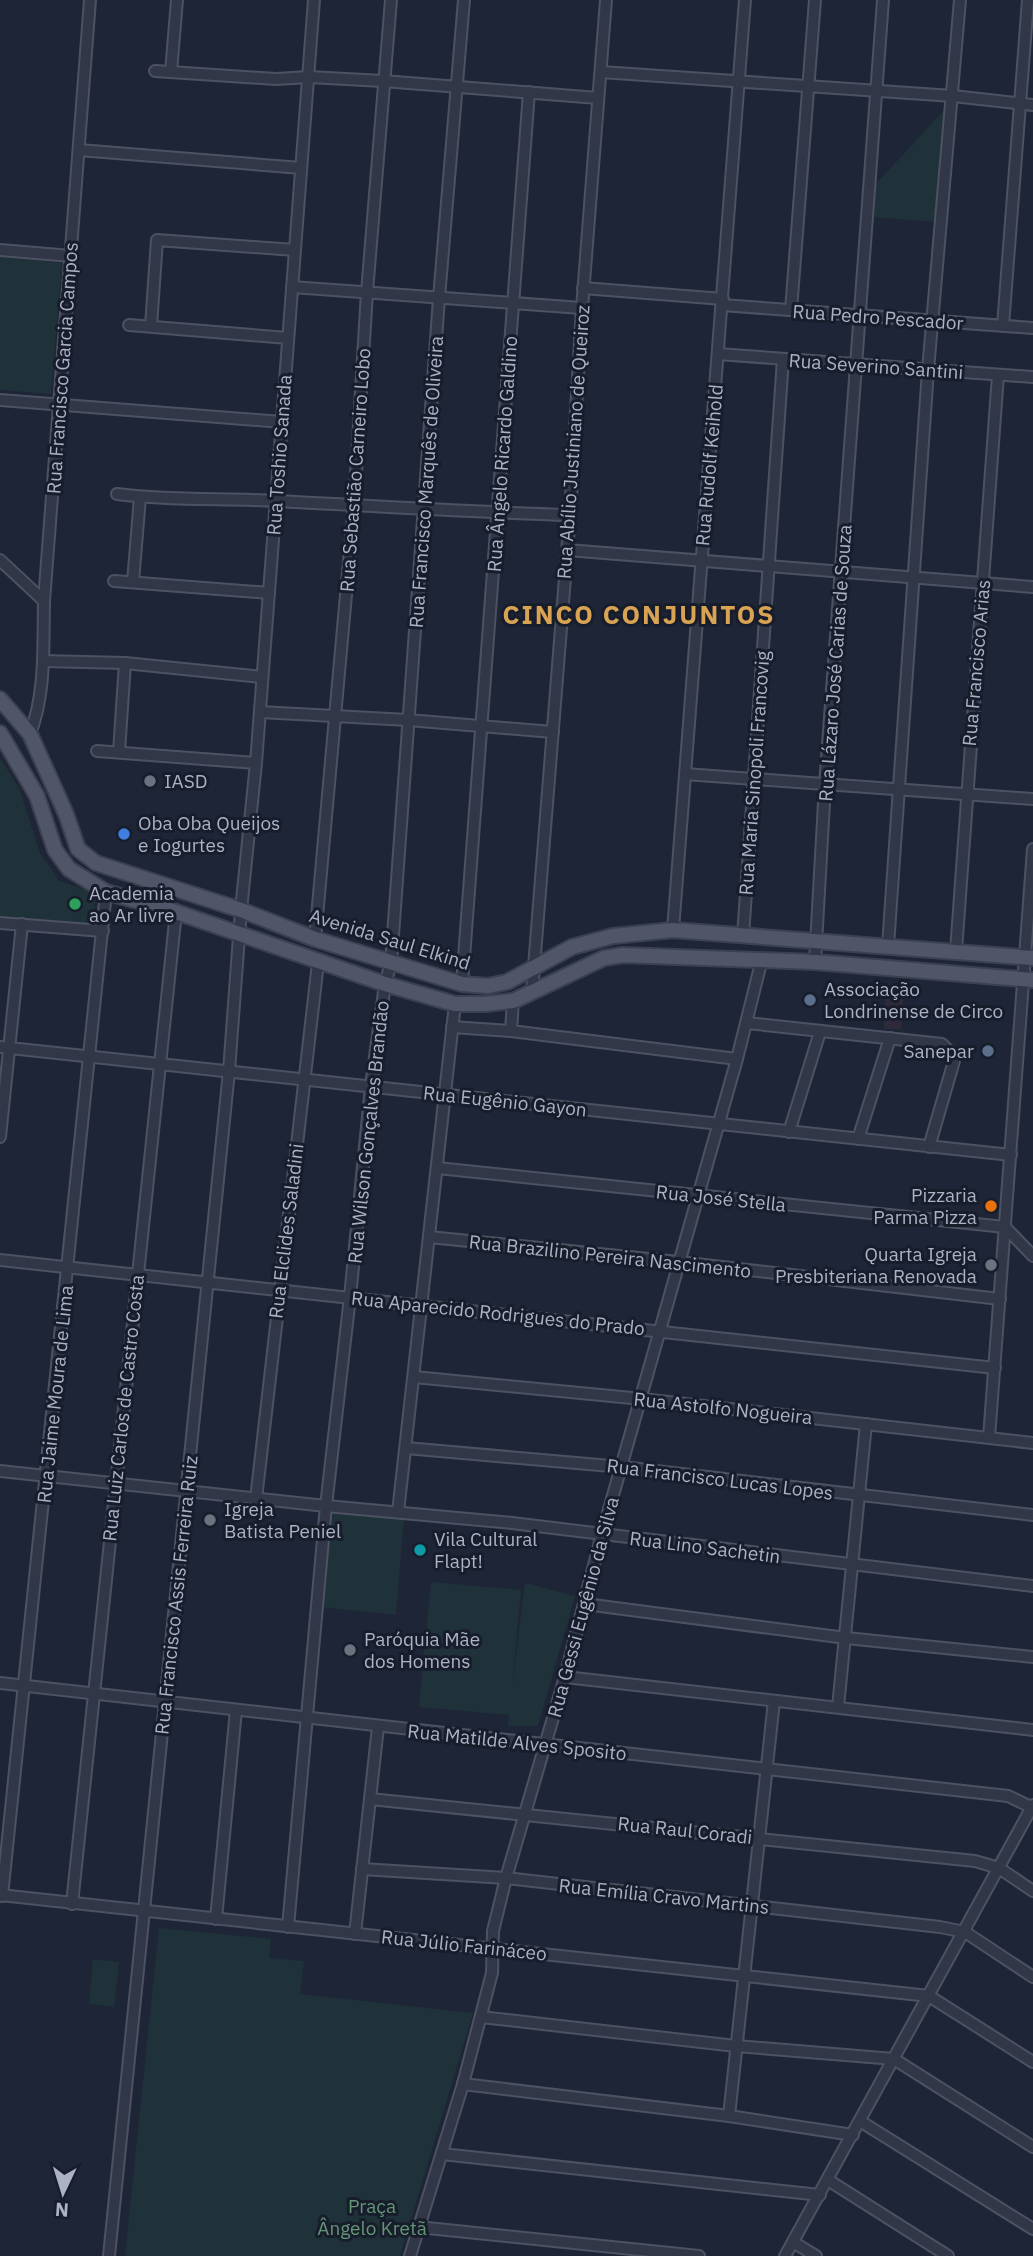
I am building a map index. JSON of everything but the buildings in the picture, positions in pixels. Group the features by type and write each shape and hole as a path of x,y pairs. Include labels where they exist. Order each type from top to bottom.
{"main road":[{"name":"Avenida Saul Elkind","path":"0,699 30,734 78,849 96,863 241,910 315,939 461,984 498,984 572,947 613,936 673,930 1029,958"},
{"path":"0,733 37,796 55,850 69,869 106,892 176,912 318,962 455,1004 513,1001 604,958 623,955 814,962 1028,979"},
{"path":"48,829 68,821"}],"street":[{"name":"Rua Francisco Garcia Campos","path":"30,734 37,711 43,661 44,601 90,0"},
{"path":"170,72 177,0"},
{"name":"Rua Toshio Sanada","path":"240,934 256,763 314,0"},
{"name":"Rua Sebastião Carneiro Lobo","path":"315,939 354,506 367,292 391,0"},
{"name":"Rua Francisco Marquês de Oliveira","path":"391,963 439,298 464,0"},
{"name":"Rua Abílio Justiniano de Queiroz","path":"532,992 570,515 583,288 606,0"},
{"name":"Rua Rudolf Keihold","path":"673,930 745,0"},
{"path":"791,310 815,0"},
{"path":"860,316 883,0"},
{"path":"888,946 928,370 960,0"},
{"path":"1003,326 1028,0"},
{"path":"155,71 276,79 309,77 383,81 598,97"},
{"path":"600,72 953,96 1033,105"},
{"name":"Rua Ângelo Ricardo Galdino","path":"461,984 529,92"},
{"path":"79,150 301,168"},
{"path":"151,326 156,240 295,250"},
{"path":"0,250 71,256"},
{"path":"292,287 582,308"},
{"name":"Rua Pedro Pescador","path":"583,288 791,310 1033,328"},
{"name":"Rua Lázaro José Carias de Souza","path":"814,962 860,316"},
{"path":"128,325 288,338"},
{"name":"Rua Severino Santini","path":"718,354 1033,377"},
{"name":"Rua Maria Sinopoli Francovig","path":"743,936 783,359"},
{"name":"Rua Francisco Arias","path":"956,951 998,375"},
{"path":"0,400 282,422"},
{"path":"117,494 570,515"},
{"path":"133,582 140,497"},
{"path":"567,550 1033,587"},
{"path":"0,560 44,601"},
{"path":"114,581 269,593"},
{"path":"43,661 125,663 262,677"},
{"path":"119,752 125,663"},
{"path":"260,712 553,732"},
{"path":"97,751 256,763"},
{"path":"685,774 1033,799"},
{"path":"989,1438 1010,1155 1028,979 1033,849"},
{"name":"Rua Jaime Moura de Lima","path":"1,1896 106,892"},
{"name":"Rua Luiz Carlos de Castro Costa","path":"72,1904 176,912"},
{"path":"0,923 103,930"},
{"path":"0,1137 4,1047 22,924"},
{"name":"Rua Francisco Assis Ferreira Ruiz","path":"109,2256 209,1282 240,934"},
{"name":"Rua Gessi Eugênio da Silva","path":"410,2256 481,2017 492,1973 496,1916 506,1878 565,1677 602,1534 747,1023 762,959"},
{"name":"Rua Elclides Saladini","path":"256,1499 318,962"},
{"name":"Rua Wilson Gonçalves Brandão","path":"288,1927 326,1506 370,1086 385,984 391,963"},
{"path":"511,1031 513,1001"},
{"path":"398,1512 455,1004"},
{"path":"747,1023 942,1044 952,1054 954,1061 929,1147"},
{"path":"452,1027 511,1031 737,1059"},
{"path":"789,1132 820,1032"},
{"path":"858,1139 890,1038"},
{"name":"Rua Eugênio Gayon","path":"4,1047 1010,1155"},
{"name":"Rua José Stella","path":"437,1168 1005,1227"},
{"path":"1005,1227 1033,1256"},
{"name":"Rua Brazilino Pereira Nascimento","path":"429,1237 679,1262 1000,1299"},
{"name":"Rua Aparecido Rodrigues do Prado","path":"0,1260 995,1368"},
{"name":"Rua Astolfo Nogueira","path":"414,1377 642,1399 1033,1443"},
{"path":"838,1707 866,1424"},
{"name":"Rua Francisco Lucas Lopes","path":"406,1448 622,1467 1033,1515"},
{"name":"Rua Lino Sachetin","path":"0,1471 512,1523 1033,1586"},
{"path":"584,1604 846,1638 1033,1657"},
{"path":"565,1677 1033,1730"},
{"name":"Rua Matilde Alves Sposito","path":"0,1683 1009,1796 1033,1807"},
{"path":"729,2116 774,1700"},
{"path":"216,1919 236,1710"},
{"path":"355,1934 378,1727"},
{"name":"Rua Raul Coradi","path":"370,1799 761,1837 975,1861 999,1868"},
{"path":"785,2256 1033,1807"},
{"path":"999,1868 1033,1891"},
{"name":"Rua Emília Cravo Martins","path":"362,1869 506,1878 965,1932"},
{"name":"Rua Júlio Farináceo","path":"1,1896 929,1996"},
{"path":"965,1932 1033,1977"},
{"path":"929,1996 1033,2062"},
{"path":"481,2017 736,2046 894,2059 1033,2147"},
{"path":"463,2084 729,2116 853,2135"},
{"path":"860,2120 1033,2229"},
{"path":"442,2154 820,2195"},
{"path":"828,2180 948,2256"},
{"path":"418,2227 699,2256"},
{"path":"793,2242 816,2256"}],"shaded area":[{"path":"886,984 904,985 901,1029 884,1029"}],"green space":[{"path":"946,108 935,222 874,217 876,184"},
{"path":"0,257 62,263 51,394 0,390"},
{"path":"0,758 19,788 40,853 59,881 95,893 94,923 0,917"},
{"path":"340,1509 404,1518 396,1615 321,1607 333,1513"},
{"path":"431,1582 521,1590 512,1686 525,1583 575,1596 538,1726 508,1726 509,1715 419,1707"},
{"name":"Praça Ângelo Kretã","path":"159,1928 271,1939 269,1958 304,1961 300,1994 473,2013 400,2256 125,2256"},
{"path":"93,1959 119,1962 114,2007 89,2004"}],"place":[{"name":"IASD","path":"150,781"},
{"name":"Oba Oba Queijos e Iogurtes","path":"124,834"},
{"name":"Academia ao Ar livre","path":"75,904"},
{"name":"Associação Londrinense de Circo","path":"810,1000"},
{"name":"Sanepar","path":"988,1051"},
{"name":"Pizzaria Parma Pizza","path":"991,1206"},
{"name":"Quarta Igreja Presbiteriana Renovada","path":"991,1265"},
{"name":"Igreja Batista Peniel","path":"210,1520"},
{"name":"Vila Cultural Flapt!","path":"420,1550"},
{"name":"Paróquia Mãe dos Homens","path":"350,1650"}],"district":[{"name":"CINCO CONJUNTOS","path":"639,614"}]}
